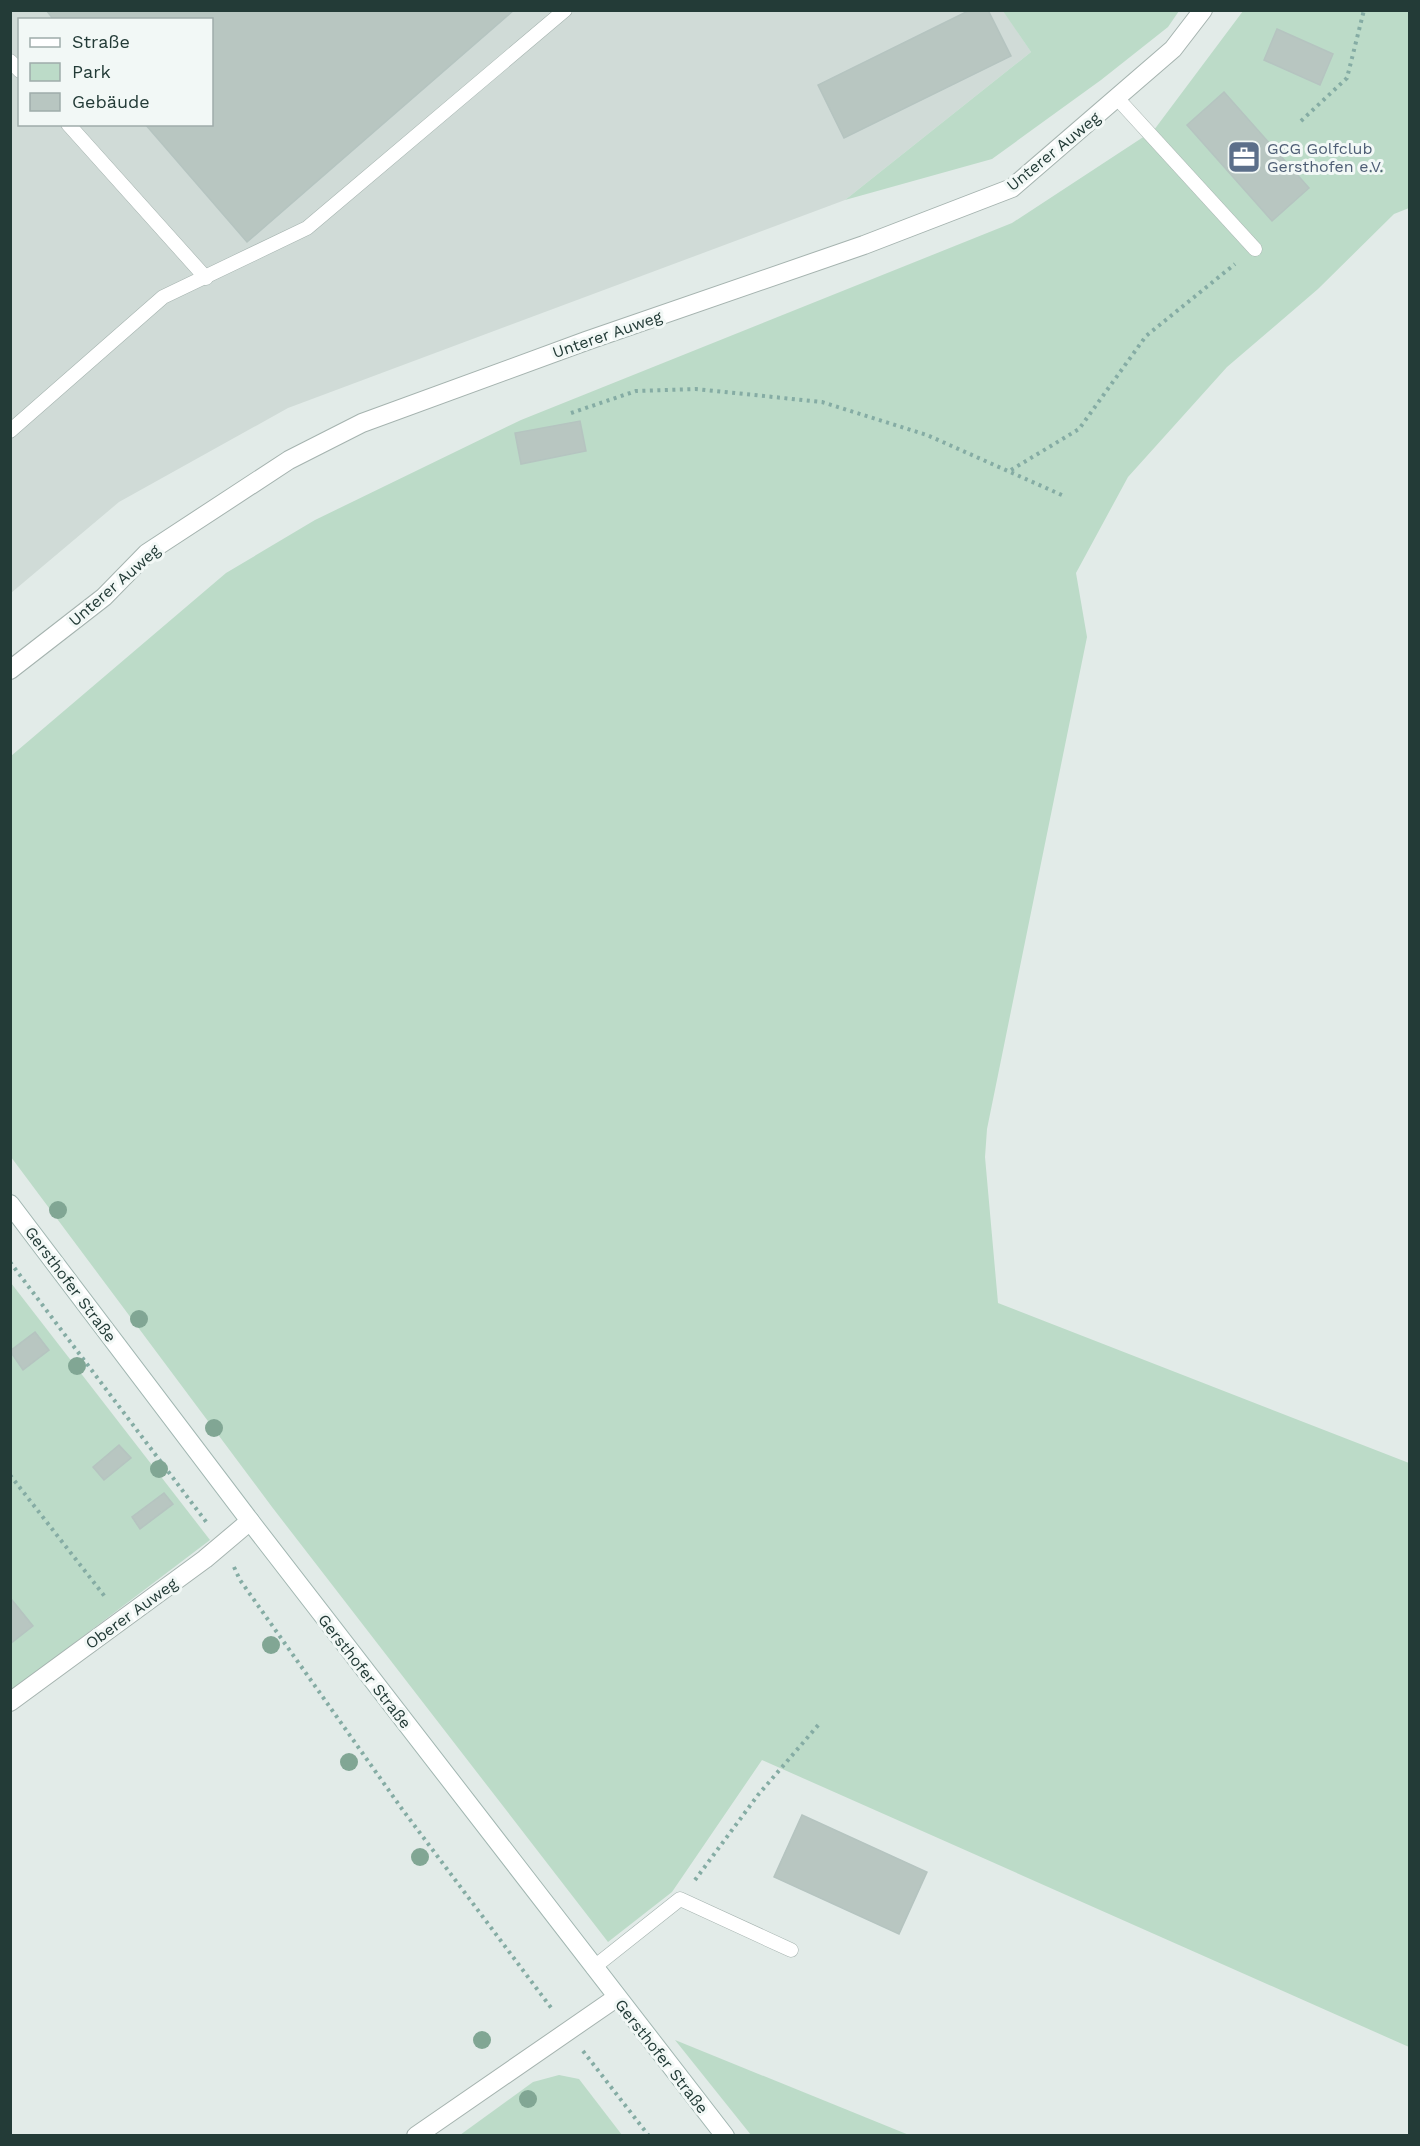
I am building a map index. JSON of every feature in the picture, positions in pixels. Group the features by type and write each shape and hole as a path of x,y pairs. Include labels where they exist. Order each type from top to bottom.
{"street":[{"name":"Unterer Auweg","path":"10,670 104,597 147,553 289,460 362,423 586,341 864,245 1012,188 1173,49 1203,10"},
{"name":"Gersthofer Straße","path":"10,1203 250,1521 616,1998 725,2136"},
{"name":"Oberer Auweg","path":"10,1702 205,1559 250,1521"},
{"path":"416,2136 616,1998"}],"lane":[{"path":"10,431 163,297 307,228 565,10"},
{"path":"1117,98 1255,249"},
{"path":"70,126 206,278"},
{"path":"593,1968 680,1899 792,1950"}],"path":[{"path":"1301,121 1347,78 1364,10"},
{"path":"1011,470 1079,429 1146,336 1198,291 1255,249"},
{"path":"571,413 636,391 696,389 822,402 927,435 1011,470 1064,496"},
{"path":"10,1262 222,1543 240,1580 388,1790 568,2032 649,2136"},
{"path":"10,1475 123,1619"},
{"path":"680,1899 758,1795 820,1723"}],"shaded area":[{"path":"1003,10 1031,52 845,200 288,408 119,502 11,593 11,11"}],"green space":[{"path":"1003,11 1179,11 1168,27 1101,80 992,159 845,200 1031,52"},
{"path":"1243,11 1409,11 1409,208 1394,214 1318,289 1227,367 1128,477 1076,573 1087,637 987,1129 985,1157 998,1303 1409,1463 1409,2047 762,1760 672,1892 608,1942 272,1507 11,1157 11,756 226,573 315,520 521,420 1012,223 1154,130"},
{"path":"11,1283 210,1540 11,1691"},
{"path":"675,2040 909,2135 751,2135"},
{"path":"559,2075 579,2079 622,2135 460,2135 533,2082"}],"building":[{"path":"46,10 514,10 247,242 147,126 213,126 213,18 52,18"},
{"path":"970,10 988,10 1011,56 844,138 818,85"},
{"path":"1277,29 1333,54 1320,85 1264,60"},
{"path":"1224,92 1309,188 1272,221 1187,125"},
{"path":"580,421 586,451 521,464 515,433"},
{"path":"35,1332 49,1350 23,1370 10,1351"},
{"path":"119,1445 131,1458 104,1480 93,1467"},
{"path":"164,1493 173,1504 140,1529 132,1517"},
{"path":"12,1600 33,1626 10,1644 10,1602"},
{"path":"802,1815 927,1872 899,1934 774,1877"}],"place":[{"name":"GCG Golfclub Gersthofen e.V.","path":"1244,157"}]}
